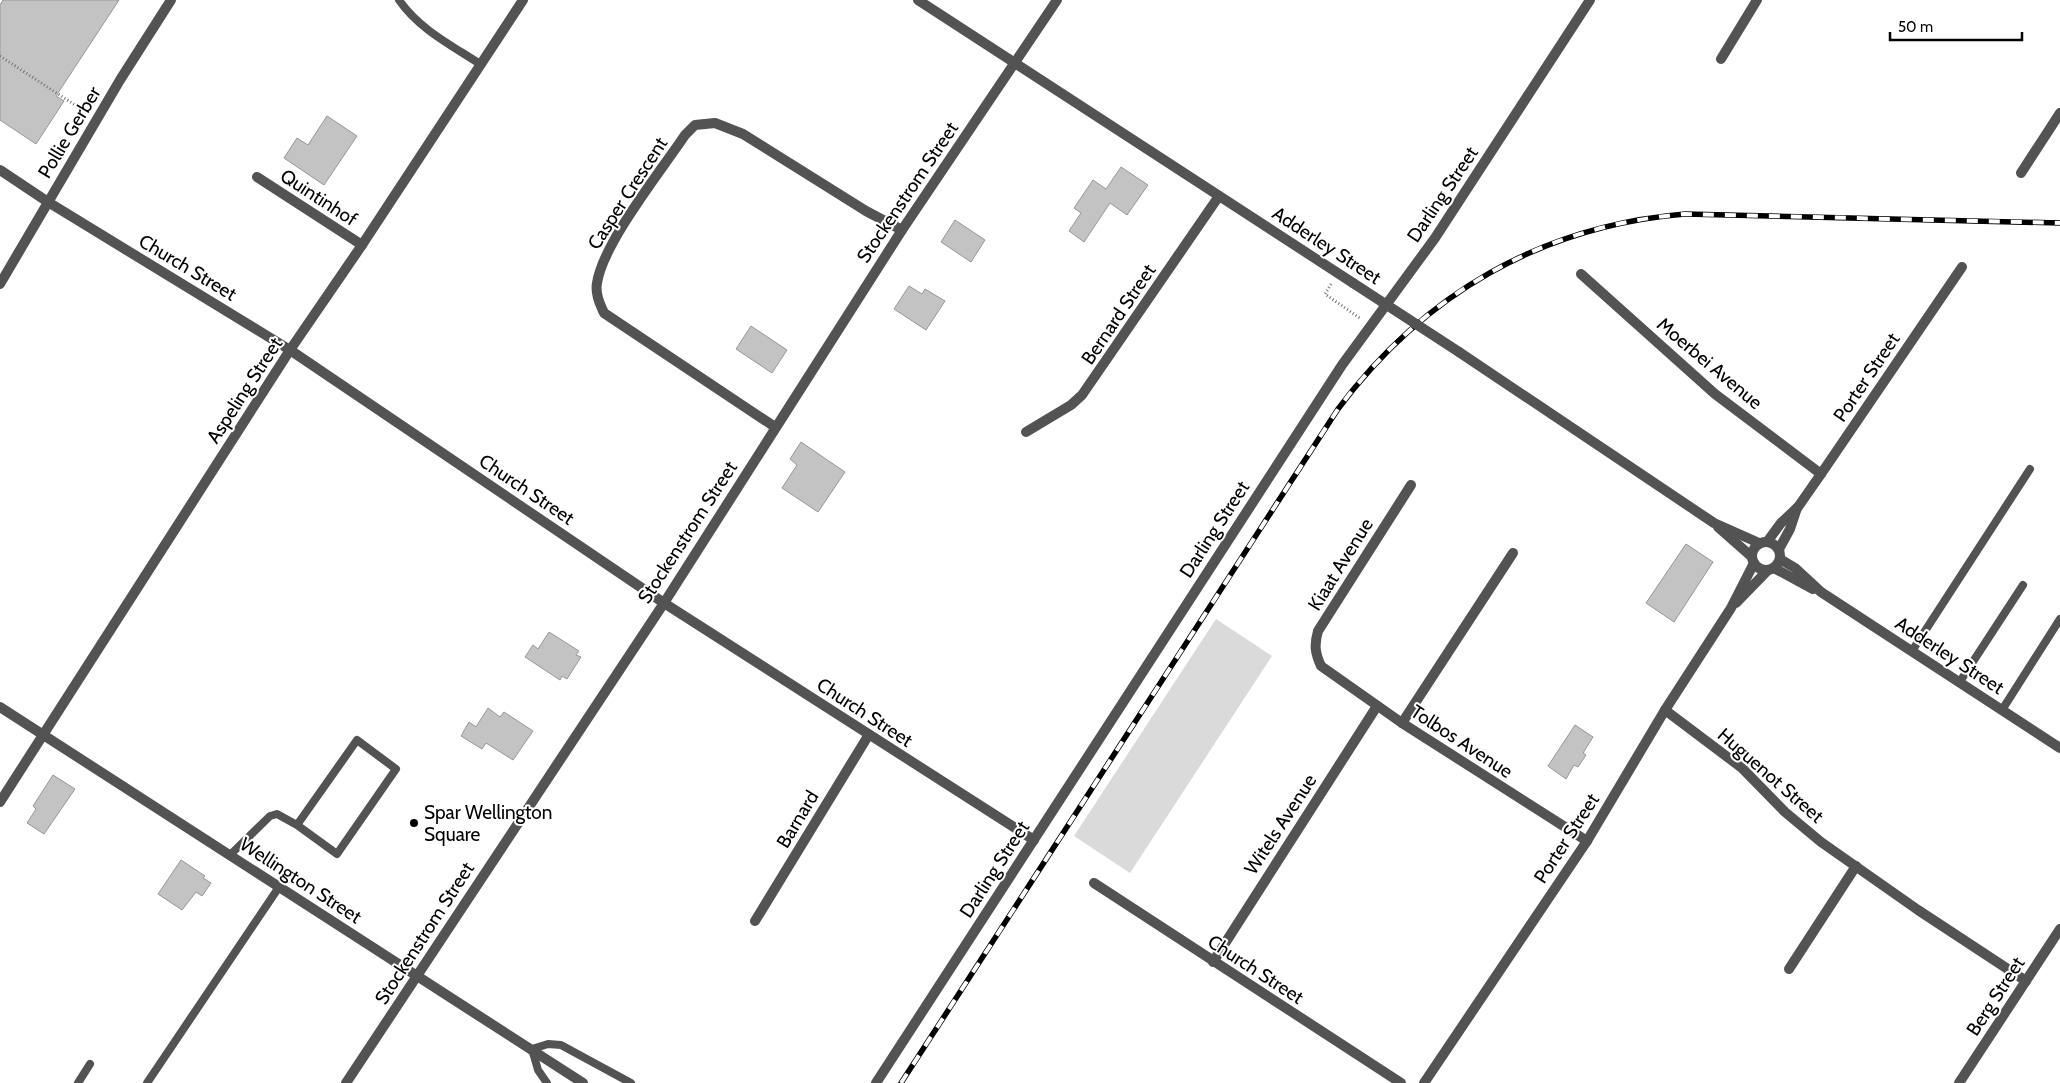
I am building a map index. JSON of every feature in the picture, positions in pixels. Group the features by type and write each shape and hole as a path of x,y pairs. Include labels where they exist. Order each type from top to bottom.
{"street":[{"name":"Pollie Gerber","path":"0,284 97,119 171,0"},
{"name":"Aspeling Street","path":"0,802 290,350 362,246 523,0"},
{"name":"Adderley Street","path":"918,0 1016,62 1074,104 1220,196 1459,352 1714,523 1760,569 1775,561"},
{"name":"Stockenstrom Street","path":"346,1083 664,603 902,230 1057,0"},
{"name":"Darling Street","path":"876,1083 1342,365 1435,238 1590,0"},
{"path":"1721,59 1757,0"},
{"path":"2021,173 2060,114"},
{"name":"Casper Crescent","path":"775,427 604,313 598,299 597,285 602,264 618,234 686,135 695,125 715,122 744,134 866,211 902,230"},
{"name":"Church Street","path":"0,170 48,202 290,350 664,603 868,736 1034,840"},
{"name":"Quintinhof","path":"257,177 362,246"},
{"name":"Bernard Street","path":"1026,432 1071,405 1082,395 1220,196"},
{"name":"Porter Street","path":"1732,608 1753,560 1754,549 1798,507 1962,267"},
{"name":"Moerbei Avenue","path":"1580,274 1715,394 1821,474"},
{"name":"Kiaat Avenue","path":"1321,666 1315,648 1318,631 1411,485"},
{"name":"Porter Street","path":"1424,1083 1587,842 1665,710 1732,608 1775,561 1798,507"},
{"name":"Adderley Street","path":"1714,523 1763,542 1775,561 1795,568 1821,592 2060,748"},
{"path":"1402,723 1513,553"},
{"name":"Tolbos Avenue","path":"1321,666 1402,723 1587,842"},
{"name":"Witels Avenue","path":"1213,962 1377,706"},
{"name":"Wellington Street","path":"0,707 44,733 583,1083"},
{"name":"Huguenot Street","path":"1665,710 1742,768 1785,812 1856,866 1918,910 2026,981"},
{"name":"Barnard","path":"755,921 868,736"},
{"path":"1789,969 1856,866"},
{"name":"Church Street","path":"1094,882 1213,962 1401,1083"},
{"name":"Berg Street","path":"1959,1083 2060,929"}],"lane":[{"path":"398,0 415,20 480,64"},
{"path":"1912,651 2030,470"},
{"path":"1959,682 2023,585"},
{"path":"2002,710 2060,619"},
{"path":"230,855 270,816 277,814 297,825 336,854 396,769 357,740 297,825"},
{"path":"147,1083 279,887"},
{"path":"547,1083 538,1070 532,1049 548,1044 561,1045 630,1083"},
{"path":"78,1083 90,1064"}],"path":[{"path":"0,56 97,119"},
{"path":"1327,296 1361,319"}],"shaded area":[{"path":"1216,619 1272,656 1130,873 1074,836"}],"building":[{"path":"3,0 119,0 56,96 64,101 36,144 0,120 0,5"},
{"path":"327,116 357,136 324,185 284,158 297,138 308,145"},
{"path":"1121,167 1148,185 1127,215 1110,203 1084,242 1069,231 1081,213 1074,208 1093,180 1106,189"},
{"path":"955,220 985,240 971,262 941,242"},
{"path":"909,286 922,294 925,289 945,301 926,330 894,309"},
{"path":"751,326 787,350 772,373 736,349"},
{"path":"801,442 845,472 818,512 782,488 797,465 790,459"},
{"path":"1686,544 1713,562 1674,622 1646,603"},
{"path":"549,632 579,651 576,655 581,657 567,679 562,676 560,680 525,657 533,645 538,649"},
{"path":"488,708 500,717 504,712 533,731 513,760 486,743 482,749 461,736 469,722 476,727"},
{"path":"1575,725 1593,737 1583,753 1586,755 1578,767 1574,765 1566,779 1548,766"},
{"path":"53,775 75,789 44,834 27,823 36,809 33,806"},
{"path":"181,860 205,876 203,878 211,883 202,896 196,892 182,910 158,894"}],"railway":[{"path":"901,1083 1338,409 1372,368 1408,332 1448,300 1490,273 1535,251 1582,233 1632,221 1685,214 2060,223"}],"place":[{"name":"Spar Wellington Square","path":"414,823"}]}
